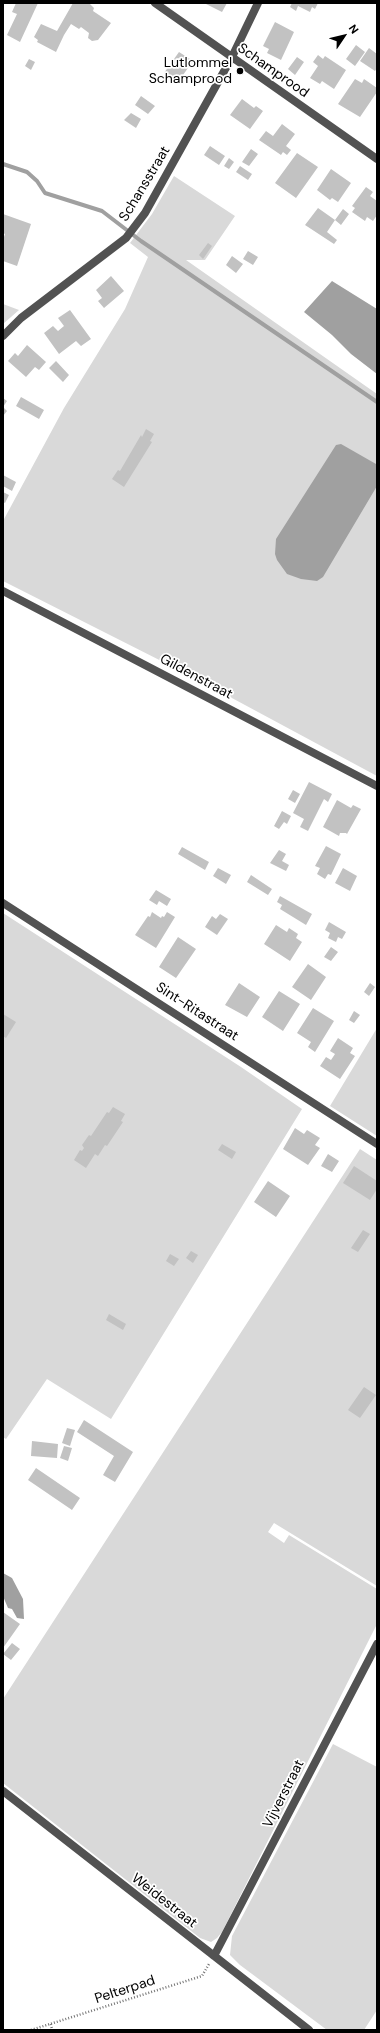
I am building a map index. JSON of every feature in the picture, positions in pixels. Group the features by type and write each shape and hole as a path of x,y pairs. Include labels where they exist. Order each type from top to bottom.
{"street":[{"name":"Schamprood","path":"155,3 377,159"},
{"name":"Schansstraat","path":"3,336 21,318 126,238 145,213 232,57 258,3"},
{"name":"Gildenstraat","path":"3,591 377,786"},
{"name":"Sint-Ritastraat","path":"3,903 377,1144"},
{"name":"Vijverstraat","path":"214,1956 377,1644"},
{"name":"Weidestraat","path":"3,1792 309,2030"}],"path":[{"name":"Pelterpad","path":"31,2030 202,1976 214,1956"},
{"path":"51,2024 52,2030"}],"shaded area":[{"path":"174,176 235,216 205,260 186,260 377,394 377,776 191,676 3,581 3,521 64,408 125,309 148,257 130,243 152,214"},
{"path":"332,281 377,309 377,374 351,354 332,335 304,312"},
{"path":"3,304 19,310 3,324"},
{"path":"341,444 376,464 377,486 323,577 317,581 301,579 287,574 277,560 275,554 276,539 336,445"},
{"path":"3,913 241,1067 302,1109 111,1419 47,1379 6,1439 3,1437"},
{"path":"377,1028 377,1136 330,1106"},
{"path":"360,1149 377,1160 377,1586 274,1523 268,1532 284,1543 289,1535 377,1589 377,1624 222,1932 211,1942 200,1938 3,1783 3,1699"},
{"path":"3,1573 12,1578 23,1599 24,1619 17,1618 12,1609 8,1608 3,1596"},
{"path":"333,1744 377,1767 377,2010 364,2030 327,2030 240,1965 230,1955 232,1936"}],"building":[{"path":"16,3 38,3 20,42 7,35 17,14 12,12"},
{"path":"73,3 89,3 94,8 93,11 111,23 98,40 92,41 88,38 89,33 81,27 79,29 71,24 56,52 37,42 38,40 34,37 41,24 57,31"},
{"path":"204,3 227,3 222,12"},
{"path":"292,3 318,3 315,9 312,7 310,12 298,6 296,11 290,7"},
{"path":"275,22 294,32 281,60 267,53 269,49 263,46"},
{"path":"356,45 365,52 355,66 346,59"},
{"path":"369,48 377,54 377,68 375,71 360,61"},
{"path":"179,52 193,61 178,82 164,73"},
{"path":"318,55 323,59 325,56 346,70 334,89 322,81 320,84 310,78 318,66 313,62"},
{"path":"297,57 304,62 295,75 288,69"},
{"path":"29,59 35,62 31,70 25,66"},
{"path":"355,79 362,83 364,79 377,88 377,92 360,117 338,104"},
{"path":"141,96 155,106 148,114 135,105"},
{"path":"242,99 254,108 256,106 263,111 250,129 230,115"},
{"path":"131,113 141,119 136,128 124,120"},
{"path":"282,124 295,134 286,146 291,150 287,155 283,152 281,155 259,140 266,131 273,136"},
{"path":"210,146 225,156 219,165 204,155"},
{"path":"251,149 258,154 249,166 242,162"},
{"path":"297,153 318,167 296,198 275,183"},
{"path":"229,158 234,162 229,169 224,166"},
{"path":"240,166 252,174 248,180 236,172"},
{"path":"331,169 351,183 338,202 332,198 330,200 317,190"},
{"path":"366,187 373,192 370,196 377,201 377,215 373,221 367,217 365,221 352,212 355,208 352,206"},
{"path":"318,208 335,220 327,232 337,240 334,244 305,225"},
{"path":"343,209 349,214 341,225 335,220"},
{"path":"3,214 31,224 17,266 3,261 3,240 5,234 3,233"},
{"path":"208,243 212,246 203,259 199,255"},
{"path":"248,251 258,257 253,265 243,259"},
{"path":"232,256 243,264 236,273 226,265"},
{"path":"111,276 124,291 104,308 98,301 102,298 96,290"},
{"path":"70,310 91,339 81,346 76,341 59,354 44,333 53,326 58,331 64,326 58,318"},
{"path":"27,345 46,362 39,370 35,367 26,377 8,361 15,353 18,356"},
{"path":"56,361 69,375 63,382 49,368"},
{"path":"21,397 44,410 39,419 16,406"},
{"path":"3,398 7,401 3,407"},
{"path":"3,407 7,411 3,416"},
{"path":"146,429 154,434 150,441 152,442 124,487 112,479 118,470 120,471"},
{"path":"3,475 16,482 12,491 3,486"},
{"path":"3,492 9,495 5,503 3,502"},
{"path":"309,782 332,794 328,802 324,799 308,831 300,827 304,819 293,813"},
{"path":"293,790 300,794 295,803 288,799"},
{"path":"337,800 351,808 353,805 361,809 347,834 340,833 339,836 323,827"},
{"path":"282,811 291,816 287,824 284,822 279,829 274,826"},
{"path":"326,846 341,854 331,875 328,874 325,879 317,874 320,868 315,866"},
{"path":"182,847 209,862 205,870 178,854"},
{"path":"279,850 286,854 282,861 289,865 286,871 270,863"},
{"path":"218,868 231,875 226,884 213,876"},
{"path":"343,868 357,876 350,891 335,883"},
{"path":"251,875 272,889 268,895 247,882"},
{"path":"156,890 171,899 167,906 159,901 157,905 149,900"},
{"path":"280,896 312,914 306,925 280,909 282,905 277,902"},
{"path":"152,912 161,918 162,916 164,917 167,912 175,917 156,948 135,935 148,916 150,917"},
{"path":"220,914 228,919 217,935 205,927 212,916 216,919"},
{"path":"329,922 346,932 342,939 338,937 336,942 328,938 330,933 325,930"},
{"path":"276,925 287,932 289,928 298,934 296,938 302,942 290,961 264,944"},
{"path":"178,937 196,949 176,978 159,967"},
{"path":"331,947 338,952 331,961 324,957"},
{"path":"308,964 326,977 311,1000 292,987"},
{"path":"239,983 260,997 247,1017 225,1005"},
{"path":"370,983 375,987 369,996 364,992"},
{"path":"279,991 300,1004 283,1031 262,1017"},
{"path":"313,1008 334,1021 315,1052 308,1047 311,1042 297,1033"},
{"path":"354,1011 360,1015 354,1023 349,1020"},
{"path":"3,1014 16,1022 6,1038 3,1036"},
{"path":"338,1038 353,1048 350,1053 355,1056 340,1079 320,1066 326,1057 331,1060 335,1054 330,1051"},
{"path":"113,1107 125,1114 121,1121 123,1122 107,1146 105,1145 98,1156 95,1154 86,1168 74,1160 80,1150 82,1151 84,1148 82,1145 89,1135 91,1136 107,1112 109,1113"},
{"path":"295,1128 304,1134 307,1130 320,1138 315,1145 320,1148 308,1165 283,1149"},
{"path":"222,1144 236,1152 232,1159 218,1150"},
{"path":"328,1154 339,1161 332,1172 321,1166"},
{"path":"354,1166 377,1181 377,1189 370,1200 343,1183"},
{"path":"268,1181 290,1196 276,1217 254,1202"},
{"path":"363,1230 370,1234 358,1252 351,1248"},
{"path":"191,1251 198,1255 193,1263 186,1258"},
{"path":"170,1254 179,1259 174,1266 166,1261"},
{"path":"109,1314 126,1324 123,1330 106,1320"},
{"path":"364,1387 376,1395 360,1418 348,1410"},
{"path":"84,1420 133,1452 115,1482 103,1475 114,1456 77,1432"},
{"path":"67,1428 75,1430 70,1446 62,1443"},
{"path":"32,1441 58,1444 57,1458 31,1456"},
{"path":"64,1446 72,1448 68,1461 60,1458"},
{"path":"36,1468 80,1498 72,1510 28,1480"},
{"path":"3,1612 20,1624 3,1648"},
{"path":"12,1643 20,1649 11,1660 3,1654"}],"waterway":[{"path":"3,164 27,172 37,181 45,193 102,211 141,241 377,402"}],"place":[{"name":"Lutlommel Schamprood","path":"240,71"}]}
